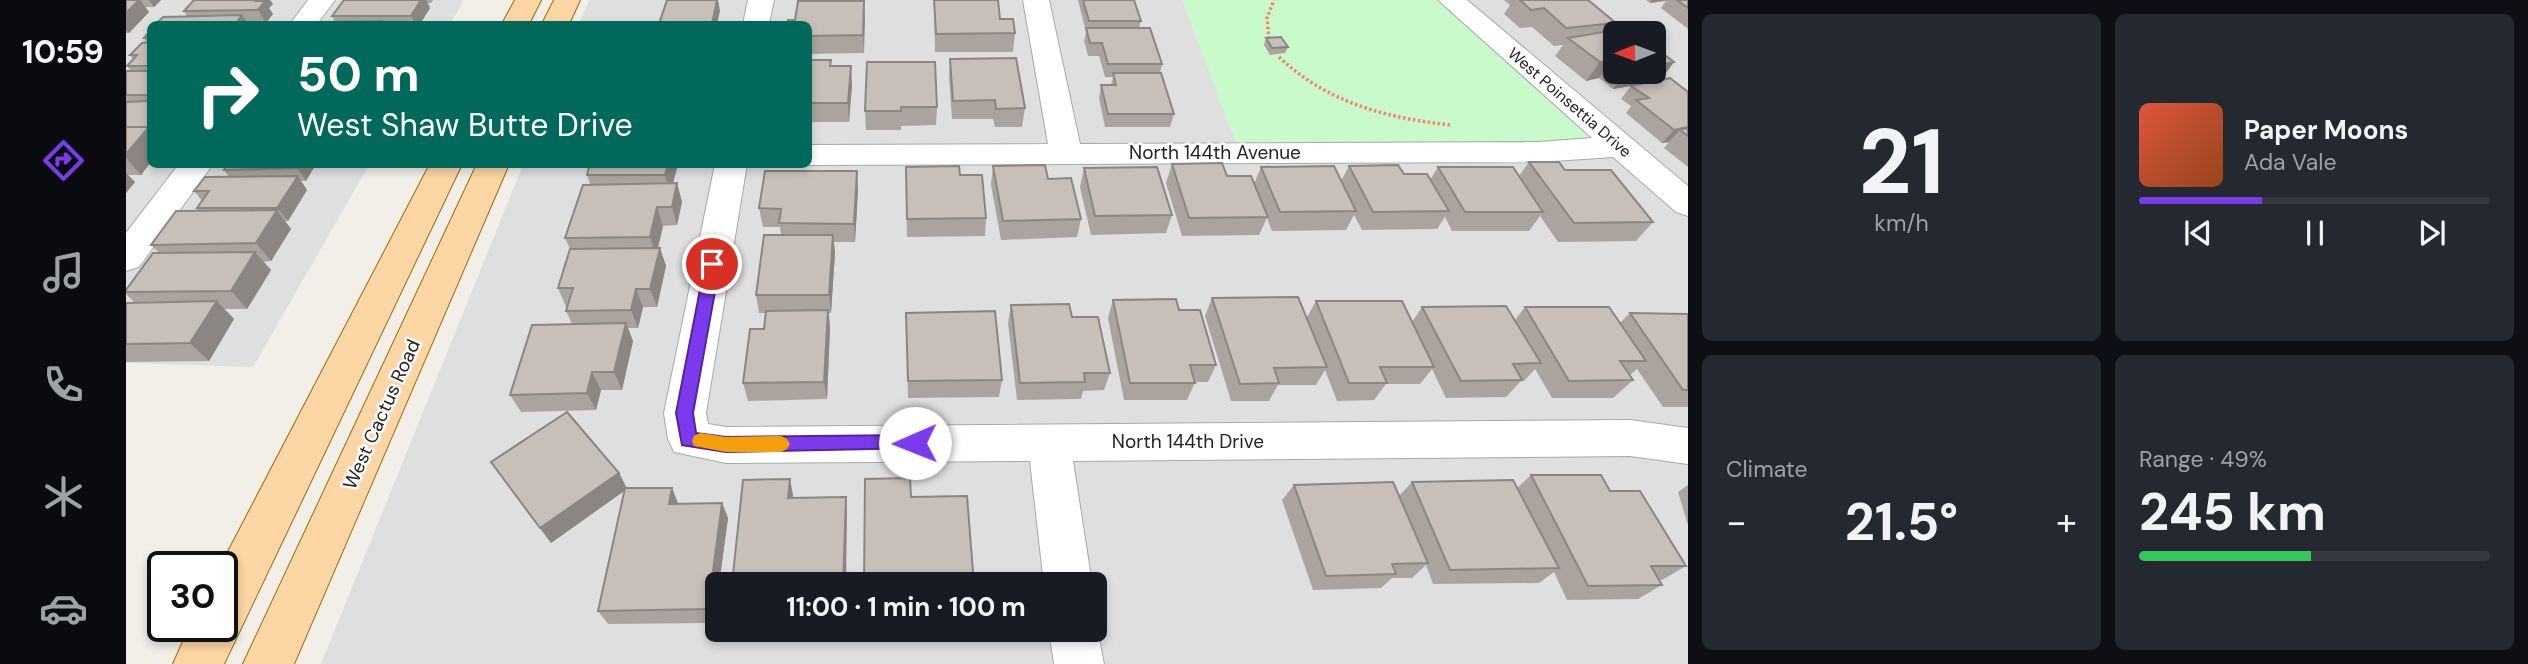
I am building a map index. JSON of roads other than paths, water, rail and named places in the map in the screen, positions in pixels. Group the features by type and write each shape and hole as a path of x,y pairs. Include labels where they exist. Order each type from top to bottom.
{"main road":[{"path":"518,21 528,0"},
{"path":"557,21 567,0"},
{"path":"238,582 444,168"},
{"name":"West Cactus Road","path":"268,664 491,168"},
{"path":"198,664 208,642"}],"street":[{"path":"305,21 322,0"},
{"path":"758,21 761,0"},
{"path":"1036,0 1066,153"},
{"name":"West Poinsettia Drive","path":"1451,0 1688,204"},
{"name":"North 144th Avenue","path":"812,155 1539,152 1621,146"},
{"path":"126,258 194,168"},
{"name":"North 144th Drive","path":"730,168 685,413 689,439 726,444 1630,438 1688,446"},
{"path":"1049,442 1066,572"},
{"path":"1076,642 1079,664"}]}
